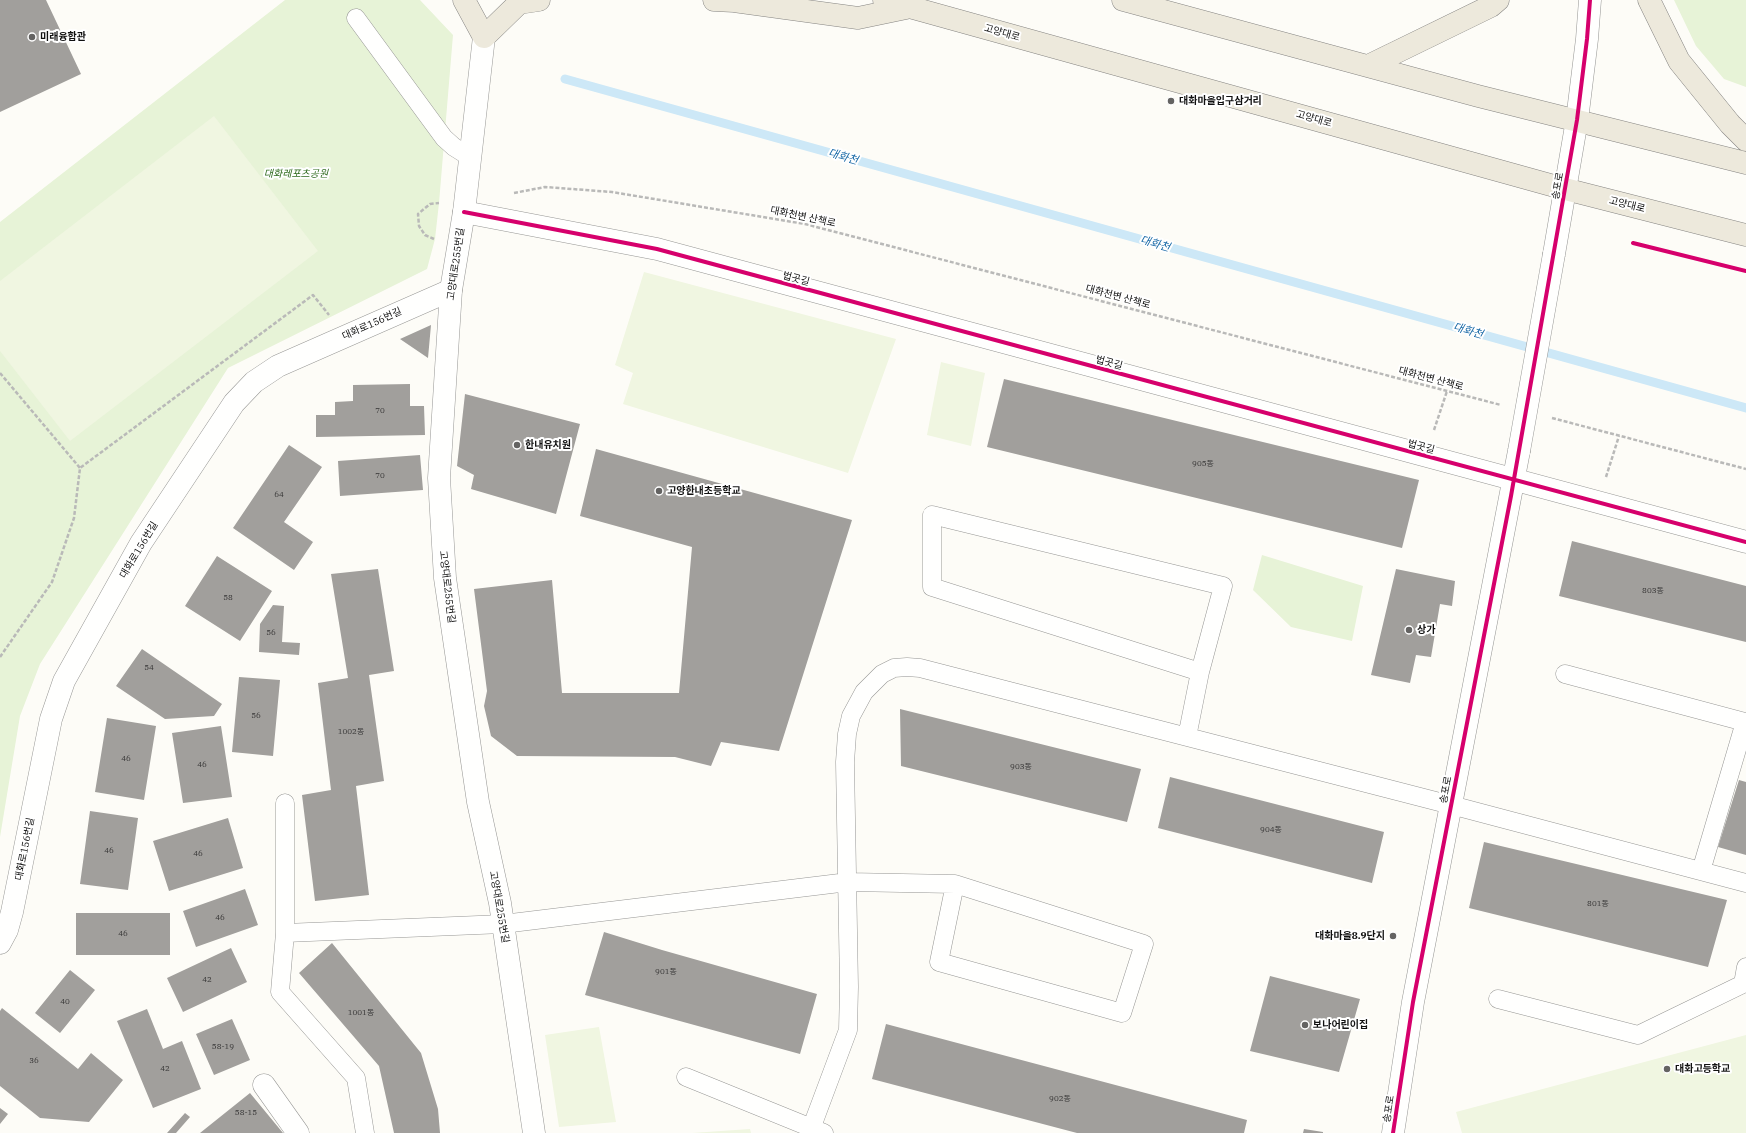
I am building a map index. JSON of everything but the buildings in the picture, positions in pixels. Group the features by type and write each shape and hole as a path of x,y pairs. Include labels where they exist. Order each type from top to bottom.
{"main road":[{"path":"464,0 484,37 519,3 539,0"},
{"path":"714,0 734,1 858,18 910,7"},
{"name":"고양대로","path":"884,0 1565,189 1746,235"},
{"path":"1123,0 1478,96 1577,120 1653,141 1746,163"},
{"path":"1368,66 1491,6 1498,0"},
{"path":"1649,0 1679,60 1730,124 1746,140"}],"street":[{"name":"송포로","path":"1393,1133 1413,1002 1514,480 1554,254 1577,120 1587,39 1590,0"},
{"name":"고양대로255번길","path":"484,37 470,157 454,208 451,290 439,478 444,578 478,802 500,903 534,1133"},
{"name":"법곳길","path":"454,208 657,249 1746,542"},
{"name":"대화로156번길","path":"0,943 7,930 12,912 51,719 64,681 141,543 234,404 254,382 278,366 451,290"},
{"path":"264,1085 298,1133"}],"lane":[{"path":"356,18 444,138 454,147 470,157"},
{"path":"1186,737 1200,672 1223,586 932,515 932,587 1200,672"},
{"path":"686,1077 818,1131 848,1030 848,882 845,762 848,728 851,716 864,692 882,674 894,668 920,668 1451,805 1701,871 1742,885"},
{"path":"1565,674 1745,722 1701,871"},
{"path":"285,803 285,933 280,992 356,1078 365,1133"},
{"path":"285,933 503,924 848,882 955,884 1144,944 1122,1013 939,962 955,884"},
{"path":"1498,999 1638,1035 1743,984 1746,967"}],"path":[{"path":"440,240 425,235 419,226 418,214 430,204 439,203 454,208"},
{"path":"0,657 52,582 74,518 80,468 313,295 331,317"},
{"path":"0,373 80,468"},
{"path":"1432,436 1447,391"},
{"path":"1544,416 1746,469"},
{"path":"1604,482 1619,436"}],"green space":[{"name":"대화레포츠공원","path":"285,0 420,0 453,35 435,239 427,269 228,368 40,664 20,716 0,837 0,222"},
{"path":"1674,0 1746,0 1746,87 1724,79 1696,46"},
{"path":"214,116 318,251 70,441 0,351 0,281"},
{"path":"644,272 896,339 848,473 623,404 633,373 615,365"},
{"path":"941,362 985,373 971,446 927,435"},
{"path":"1262,555 1363,586 1352,641 1291,627 1253,590"},
{"path":"599,1027 616,1122 559,1127 545,1035"},
{"name":"대화고등학교","path":"1746,1035 1746,1133 1462,1133 1456,1112"},
{"path":"750,1129 751,1133 692,1133"}],"waterway":[{"name":"대화천","path":"565,79 1746,408"}],"cycle path":[{"path":"1393,1133 1413,1002 1511,496 1577,120 1587,39 1590,0"},
{"path":"464,212 657,249 1746,542"},
{"path":"1633,243 1746,271"}],"place":[{"name":"미래융합관","path":"32,37"},
{"name":"대화마을입구삼거리","path":"1171,101"},
{"name":"한내유치원","path":"517,445"},
{"name":"고양한내초등학교","path":"659,491"},
{"name":"상가","path":"1409,630"},
{"name":"대화마을8.9단지","path":"1393,936"},
{"name":"보나어린이집","path":"1305,1025"},
{"name":"대화고등학교","path":"1667,1069"}]}
